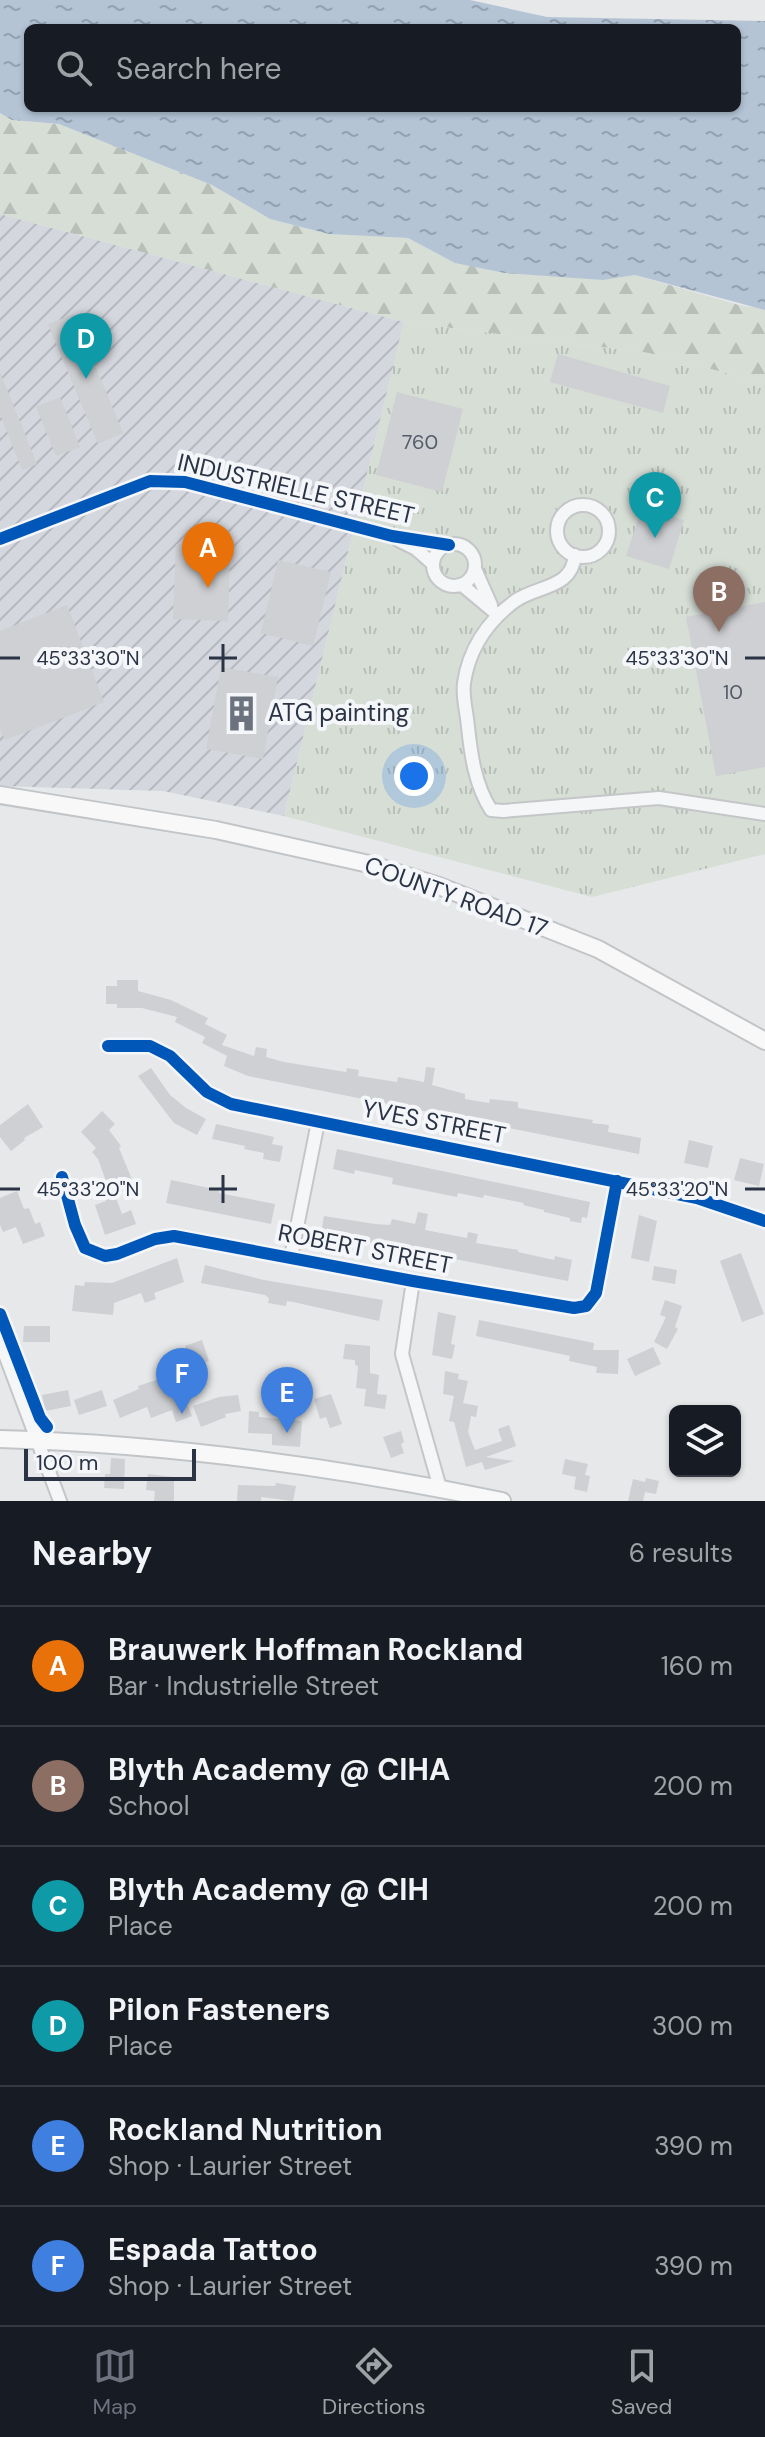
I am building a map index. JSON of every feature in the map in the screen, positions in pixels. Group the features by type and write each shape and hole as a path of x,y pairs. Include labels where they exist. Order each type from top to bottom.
{"main road":[{"name":"COUNTY ROAD 17","path":"0,795 216,830 369,864 439,886 598,949 743,1026 765,1041"},
{"name":"COUNTY ROAD 17","path":"0,806 78,808"},
{"path":"0,1439 162,1448 271,1461 502,1501"}],"street":[{"name":"INDUSTRIELLE STREET","path":"0,539 150,481 185,482 392,536 449,545"},
{"path":"582,504 591,505 608,522 608,539 599,552 591,556 575,555 561,544 557,527 565,511 582,504"},
{"name":"INDUSTRIELLE STREET","path":"392,536 416,549 433,564 442,583 462,585 495,612"},
{"path":"449,545 456,544 469,550 475,562 473,575 462,585"},
{"name":"INDUSTRIELLE STREET","path":"433,564 438,552 449,545"},
{"path":"575,555 574,567 568,575 495,612 470,659 464,686 471,754 483,797 491,810 659,798 765,814"},
{"path":"475,569 495,612"},
{"name":"YVES STREET","path":"108,1046 150,1046 170,1056 207,1092 231,1104 697,1198 765,1221"},
{"path":"291,1257 318,1122"},
{"name":"ROBERT STREET","path":"62,1177 75,1225 85,1248 105,1256 155,1239 174,1236 574,1308 586,1306 596,1293 617,1181"},
{"path":"413,1281 402,1354 440,1488"},
{"path":"0,1341 60,1501"}],"shaded area":[{"path":"0,214 404,322 284,816 163,791 0,786"}],"green space":[{"path":"0,113 12,120 59,124 212,185 270,219 329,234 408,238 455,263 603,280 635,275 739,305 765,309 765,383 648,353 404,322 0,214"},
{"path":"404,322 648,353 765,383 765,854 592,897 284,816"}],"water":[{"path":"0,0 470,0 547,17 765,21 765,310 635,275 603,280 505,273 455,263 408,238 329,234 270,219 212,185 59,124 12,120 0,113"}],"building":[{"path":"74,314 123,433 98,444 48,324"},
{"path":"558,354 670,386 663,413 550,382"},
{"path":"0,372 37,464 22,470 0,414"},
{"path":"397,392 463,409 442,492 376,475"},
{"path":"60,397 80,447 56,456 36,407"},
{"path":"642,507 684,520 669,569 626,556"},
{"path":"176,544 230,546 228,621 173,619"},
{"path":"278,560 331,572 313,646 261,633"},
{"path":"765,602 765,767 716,776 686,617"},
{"path":"67,605 104,702 5,740 0,728 0,631"},
{"name":"ATG painting","path":"221,667 278,677 263,759 206,749"},
{"path":"117,980 138,980 138,991 171,1000 208,1018 205,1024 227,1035 222,1045 254,1056 256,1047 267,1049 266,1057 284,1062 346,1072 347,1068 359,1070 358,1076 397,1082 398,1077 424,1082 426,1067 435,1068 432,1085 465,1094 465,1099 489,1103 490,1099 518,1102 518,1108 609,1125 608,1132 641,1138 639,1154 248,1076 224,1066 227,1056 202,1043 205,1037 175,1022 177,1017 142,1008 117,1008 117,1004 106,1004 106,986 117,986"},
{"path":"151,1068 170,1095 206,1119 197,1135 174,1123 138,1076"},
{"path":"28,1104 43,1127 24,1138 11,1151 0,1137 0,1125"},
{"path":"102,1111 115,1124 109,1130 121,1146 119,1148 135,1187 115,1195 122,1214 131,1210 136,1224 105,1235 95,1205 106,1201 100,1186 107,1184 98,1159 92,1152 96,1148 81,1132"},
{"path":"216,1124 274,1137 272,1144 283,1146 280,1162 263,1159 264,1153 244,1149 245,1146 212,1139"},
{"path":"689,1140 713,1146 708,1168 684,1163"},
{"path":"337,1149 590,1202 587,1218 582,1217 581,1223 570,1221 570,1218 524,1203 484,1195 483,1198 458,1193 457,1197 392,1184 393,1178 333,1169"},
{"path":"740,1158 764,1164 759,1186 734,1180"},
{"path":"171,1180 275,1204 271,1224 166,1203"},
{"path":"17,1191 24,1209 29,1208 35,1224 40,1222 45,1236 23,1244 16,1227 3,1232 0,1225 0,1198"},
{"path":"418,1212 428,1214 425,1230 467,1238 468,1232 478,1234 476,1243 554,1260 555,1256 572,1260 568,1281 321,1233 324,1216 375,1224 390,1225 392,1219 415,1224"},
{"path":"639,1215 657,1221 649,1262 631,1258"},
{"path":"741,1253 764,1314 742,1322 720,1261"},
{"path":"177,1258 184,1282 154,1293 156,1299 145,1303 141,1293 114,1303 113,1315 72,1311 75,1285 84,1286 85,1282 112,1283"},
{"path":"205,1265 264,1280 383,1300 379,1321 287,1301 286,1306 268,1303 269,1298 265,1295 201,1283"},
{"path":"654,1266 677,1270 675,1284 652,1280"},
{"path":"665,1300 682,1306 675,1327 678,1329 667,1349 654,1342 666,1317 660,1315"},
{"path":"438,1312 456,1316 452,1359 432,1355"},
{"path":"479,1320 594,1343 593,1350 619,1350 618,1374 596,1373 597,1367 569,1361 570,1356 476,1336"},
{"path":"24,1326 50,1326 50,1342 23,1342"},
{"path":"202,1340 209,1361 192,1367 185,1346"},
{"path":"345,1344 370,1346 370,1373 379,1375 377,1394 387,1395 385,1409 364,1406 366,1389 356,1388 358,1366 355,1360 343,1359"},
{"path":"653,1347 661,1364 635,1376 627,1359"},
{"path":"445,1371 459,1374 458,1379 468,1381 463,1403 478,1406 476,1417 471,1416 468,1432 475,1450 502,1441 498,1429 509,1425 516,1446 486,1457 514,1461 485,1470 482,1462 466,1467 454,1422 449,1421 454,1396 443,1394"},
{"path":"166,1377 176,1403 185,1399 192,1416 176,1422 172,1410 151,1418 147,1407 120,1418 113,1400 139,1389 138,1386"},
{"path":"68,1390 71,1406 45,1411 42,1395"},
{"path":"102,1390 107,1406 79,1415 74,1400"},
{"path":"331,1394 342,1424 330,1428 326,1417 320,1419 314,1399"},
{"path":"238,1395 241,1411 225,1414 226,1417 201,1427 193,1406 219,1397"},
{"path":"249,1411 259,1412 259,1417 302,1421 300,1447 272,1445 272,1434 248,1433"},
{"path":"401,1431 404,1453 391,1458 383,1437"},
{"path":"111,1458 125,1459 124,1489 104,1488 105,1474 110,1474"},
{"path":"565,1459 588,1464 585,1475 590,1476 587,1492 574,1489 576,1477 562,1474"},
{"path":"148,1474 174,1477 174,1501 154,1501 155,1491 146,1490"},
{"path":"646,1478 659,1481 656,1494 645,1492 643,1501 628,1501 633,1479 645,1482"},
{"path":"276,1483 296,1486 293,1501 261,1497 261,1501 237,1501 238,1485 275,1486"}],"cycle path":[{"path":"0,539 150,481 185,482 392,536 449,545"},
{"path":"108,1046 150,1046 170,1056 207,1092 231,1104 697,1198 765,1221"},
{"path":"62,1177 75,1225 85,1248 105,1256 155,1239 174,1236 574,1308 586,1306 596,1293 617,1181"},
{"path":"0,1314 40,1418 47,1427"}],"place":[{"name":"Pilon Fasteners","path":"86,379"},
{"name":"Blyth Academy @ CIH","path":"655,538"},
{"name":"Brauwerk Hoffman Rockland","path":"208,588"},
{"name":"Blyth Academy @ CIHA","path":"719,632"},
{"name":"ATG painting","path":"242,713"},
{"name":"Espada Tattoo","path":"182,1414"},
{"name":"Rockland Nutrition","path":"287,1433"}]}
